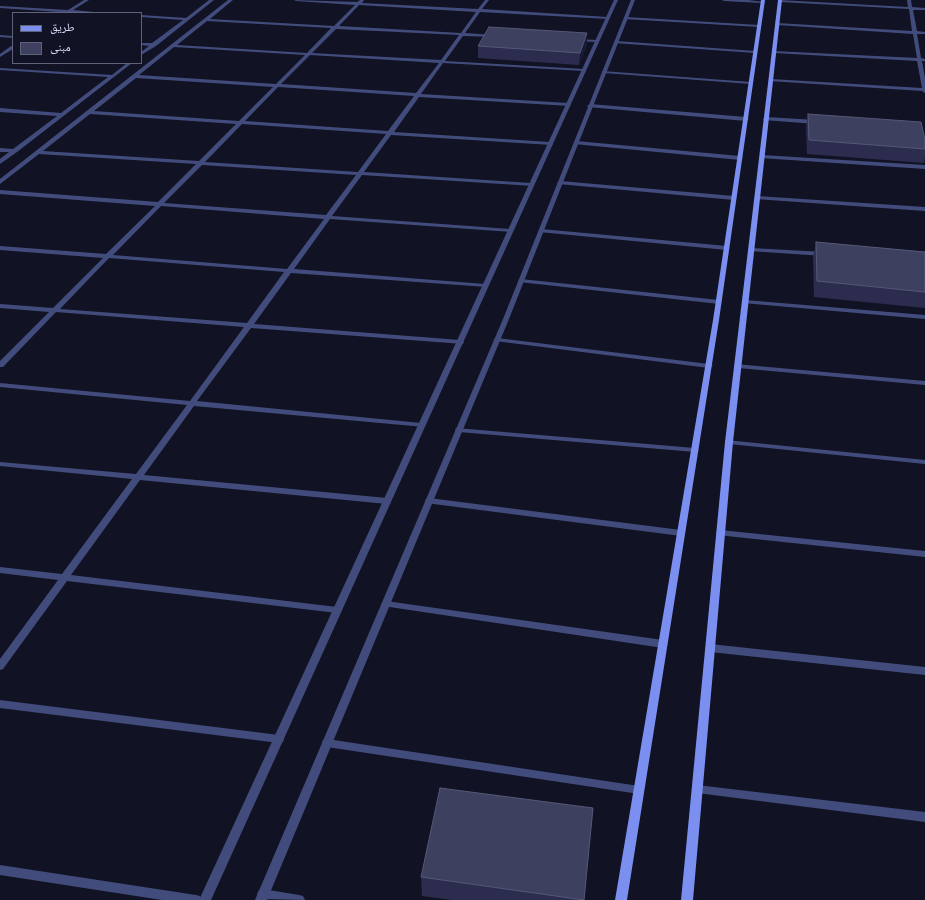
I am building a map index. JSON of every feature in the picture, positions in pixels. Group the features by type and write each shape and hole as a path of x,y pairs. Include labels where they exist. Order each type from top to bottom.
{"main road":[{"path":"687,900 729,442 780,0"},
{"path":"621,900 709,366 762,1"}],"street":[{"path":"0,7 68,12 87,0"},
{"path":"142,53 212,0"},
{"path":"0,182 231,0"},
{"path":"296,0 360,2 479,11 608,18"},
{"path":"0,666 487,0"},
{"path":"205,900 616,0"},
{"path":"299,900 262,897 497,340 633,0"},
{"path":"724,0 762,1"},
{"path":"780,0 925,9"},
{"path":"771,80 925,90 909,0"},
{"path":"0,365 360,2"},
{"path":"142,16 187,19"},
{"path":"626,18 759,26"},
{"path":"206,20 502,36"},
{"path":"777,24 925,33"},
{"path":"0,36 12,37"},
{"path":"573,40 597,42"},
{"path":"616,42 755,52"},
{"path":"142,44 154,45"},
{"path":"172,46 584,70"},
{"path":"0,56 12,48"},
{"path":"774,52 925,60"},
{"path":"0,162 129,64"},
{"path":"0,69 112,76"},
{"path":"604,72 751,83"},
{"path":"134,76 568,105"},
{"path":"590,106 746,118"},
{"path":"0,110 62,115"},
{"path":"89,112 550,144"},
{"path":"766,119 822,122"},
{"path":"576,143 740,158"},
{"path":"0,150 15,151"},
{"path":"38,152 531,185"},
{"path":"762,157 925,167"},
{"path":"560,183 734,198"},
{"path":"0,192 510,231"},
{"path":"757,198 925,209"},
{"path":"541,231 727,248"},
{"path":"0,248 485,286"},
{"path":"751,250 830,254"},
{"path":"521,281 719,302"},
{"path":"745,302 925,316"},
{"path":"0,306 460,342"},
{"path":"497,340 709,366"},
{"path":"738,366 925,383"},
{"path":"0,385 421,425"},
{"path":"459,430 695,450"},
{"path":"729,442 925,462"},
{"path":"0,464 387,502"},
{"path":"429,501 681,533"},
{"path":"720,533 925,554"},
{"path":"0,570 337,610"},
{"path":"386,604 663,644"},
{"path":"710,648 925,671"},
{"path":"0,704 279,739"},
{"path":"327,743 639,790"},
{"path":"697,789 925,818"},
{"path":"0,870 196,900"}],"building":[{"path":"489,27 587,33 580,53 478,46"},
{"path":"808,114 921,122 925,140 925,149 809,140"},
{"path":"816,242 925,252 925,292 817,281"},
{"path":"440,788 593,808 584,900 421,877"}]}
